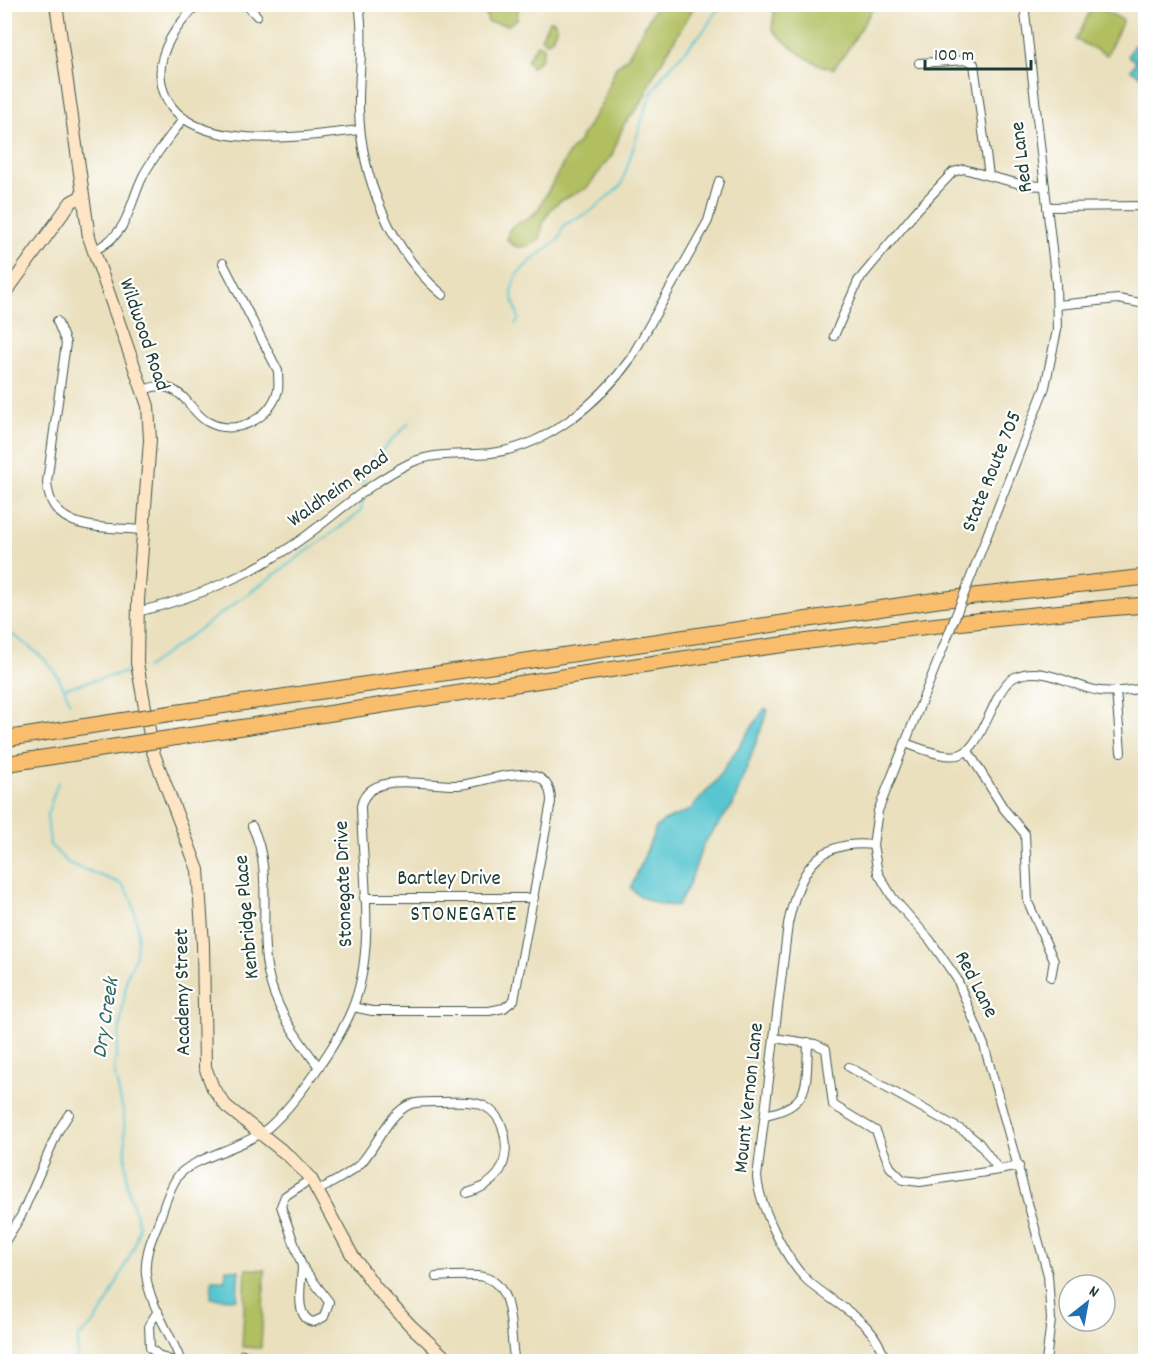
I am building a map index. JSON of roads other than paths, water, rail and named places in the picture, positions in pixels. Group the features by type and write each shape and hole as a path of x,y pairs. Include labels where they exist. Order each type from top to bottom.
{"highway":[{"path":"4,739 926,602 1146,577"},
{"path":"4,764 784,645 955,623 1146,604"}],"street":[{"name":"Wildwood Road","path":"56,4 82,196 93,251 144,390 150,440 137,612 137,663 153,752"},
{"path":"198,4 173,34 161,66 165,94 184,118 204,128 248,138 283,138 360,130"},
{"path":"246,4 257,16"},
{"path":"359,4 363,42 359,92 360,130 372,184 396,238 416,268 442,295"},
{"name":"Red Lane","path":"1024,4 1057,305"},
{"path":"919,63 968,60 974,64 989,176"},
{"path":"93,251 112,240 124,227 147,170 184,118"},
{"path":"834,336 852,292 862,275 953,172 964,169 1024,185 1045,186"},
{"name":"Waldheim Road","path":"137,612 166,605 242,574 272,559 377,480 413,462 445,454 471,455 514,449 575,415 620,374 631,358 708,221 719,181"},
{"path":"4,295 71,202 82,196"},
{"path":"1047,207 1146,206"},
{"path":"144,390 158,385 173,390 210,423 230,428 245,426 269,408 278,388 278,371 223,263"},
{"path":"1057,305 1119,298 1146,304"},
{"name":"State Route 705","path":"943,648 1046,387 1055,349 1057,305"},
{"path":"57,321 64,335 65,349 47,482 51,501 59,514 72,523 143,530"},
{"name":"Red Lane","path":"943,648 878,811 873,845 874,861 884,884 943,957 968,1001 984,1045 1042,1249 1050,1292 1051,1320 1046,1362"},
{"path":"905,743 942,757 968,751 976,742 1002,689 1013,677 1040,673 1097,690 1146,688"},
{"path":"1116,691 1121,752"},
{"path":"968,751 1004,809 1025,834 1028,902 1032,917 1054,961 1055,969 1051,977"},
{"name":"Academy Street","path":"153,752 198,870 203,945 205,1067 218,1096 240,1119 290,1157 311,1179 362,1270 435,1350 450,1362"},
{"name":"Stonegate Drive","path":"179,1362 148,1285 146,1263 150,1243 175,1180 191,1165 240,1146 260,1134 288,1106 338,1037 353,1007 365,955 361,806 369,790 381,784 430,781 462,785 488,777 532,775 544,781 551,798 517,993 504,1008 489,1011 372,1011 353,1007"},
{"name":"Kenbridge Place","path":"252,826 262,849 266,958 272,987 287,1023 318,1065"},
{"name":"Mount Vernon Lane","path":"873,845 833,846 818,856 805,877 788,924 757,1177 768,1215 798,1270 871,1331 881,1348 885,1362"},
{"name":"Bartley Drive","path":"364,898 534,898"},
{"path":"774,1038 821,1045 827,1051 833,1105 874,1130 890,1167 903,1180 920,1182 1019,1166"},
{"path":"765,1114 781,1112 799,1101 803,1092 808,1042"},
{"path":"849,1067 967,1133 979,1143 999,1170"},
{"path":"319,1190 358,1166 406,1107 421,1102 470,1102 485,1107 498,1118 503,1127 505,1150 503,1163 497,1176 482,1187 467,1193"},
{"path":"4,1243 26,1206 58,1131 69,1114"},
{"path":"302,1266 302,1313 307,1320 315,1322 324,1317 329,1302 302,1266 281,1206 285,1196 311,1179"},
{"path":"436,1276 479,1276 497,1285 508,1306 515,1362"},
{"path":"158,1311 149,1325 150,1348 161,1357 179,1362"},
{"path":"427,1362 435,1350"}],"water":[{"path":"1145,44 1145,67 1141,76 1131,70 1136,61 1128,56 1134,45 1142,49"},
{"path":"765,708 768,710 733,805 704,843 688,887 678,905 660,904 640,896 631,888 656,828 662,822 690,810 715,782"},
{"path":"226,1269 239,1270 237,1299 211,1298 212,1280 225,1280"}],"waterway":[{"path":"515,324 519,319 512,296 513,284 518,273 559,239 564,225 591,211 621,186 650,96 663,75 705,29 721,4"},
{"path":"363,483 368,464 410,422"},
{"path":"146,668 354,517 361,510 363,497"},
{"name":"Dry Creek","path":"4,629 27,645 52,668 70,702"},
{"path":"65,688 130,671"},
{"name":"Dry Creek","path":"58,782 47,815 50,845 68,863 122,884 132,899 138,929 136,955 127,976 114,1071 124,1115 127,1185 139,1226 134,1247 106,1305 95,1322 78,1338 77,1362"}],"district":[{"name":"STONEGATE","path":"464,915"}]}
